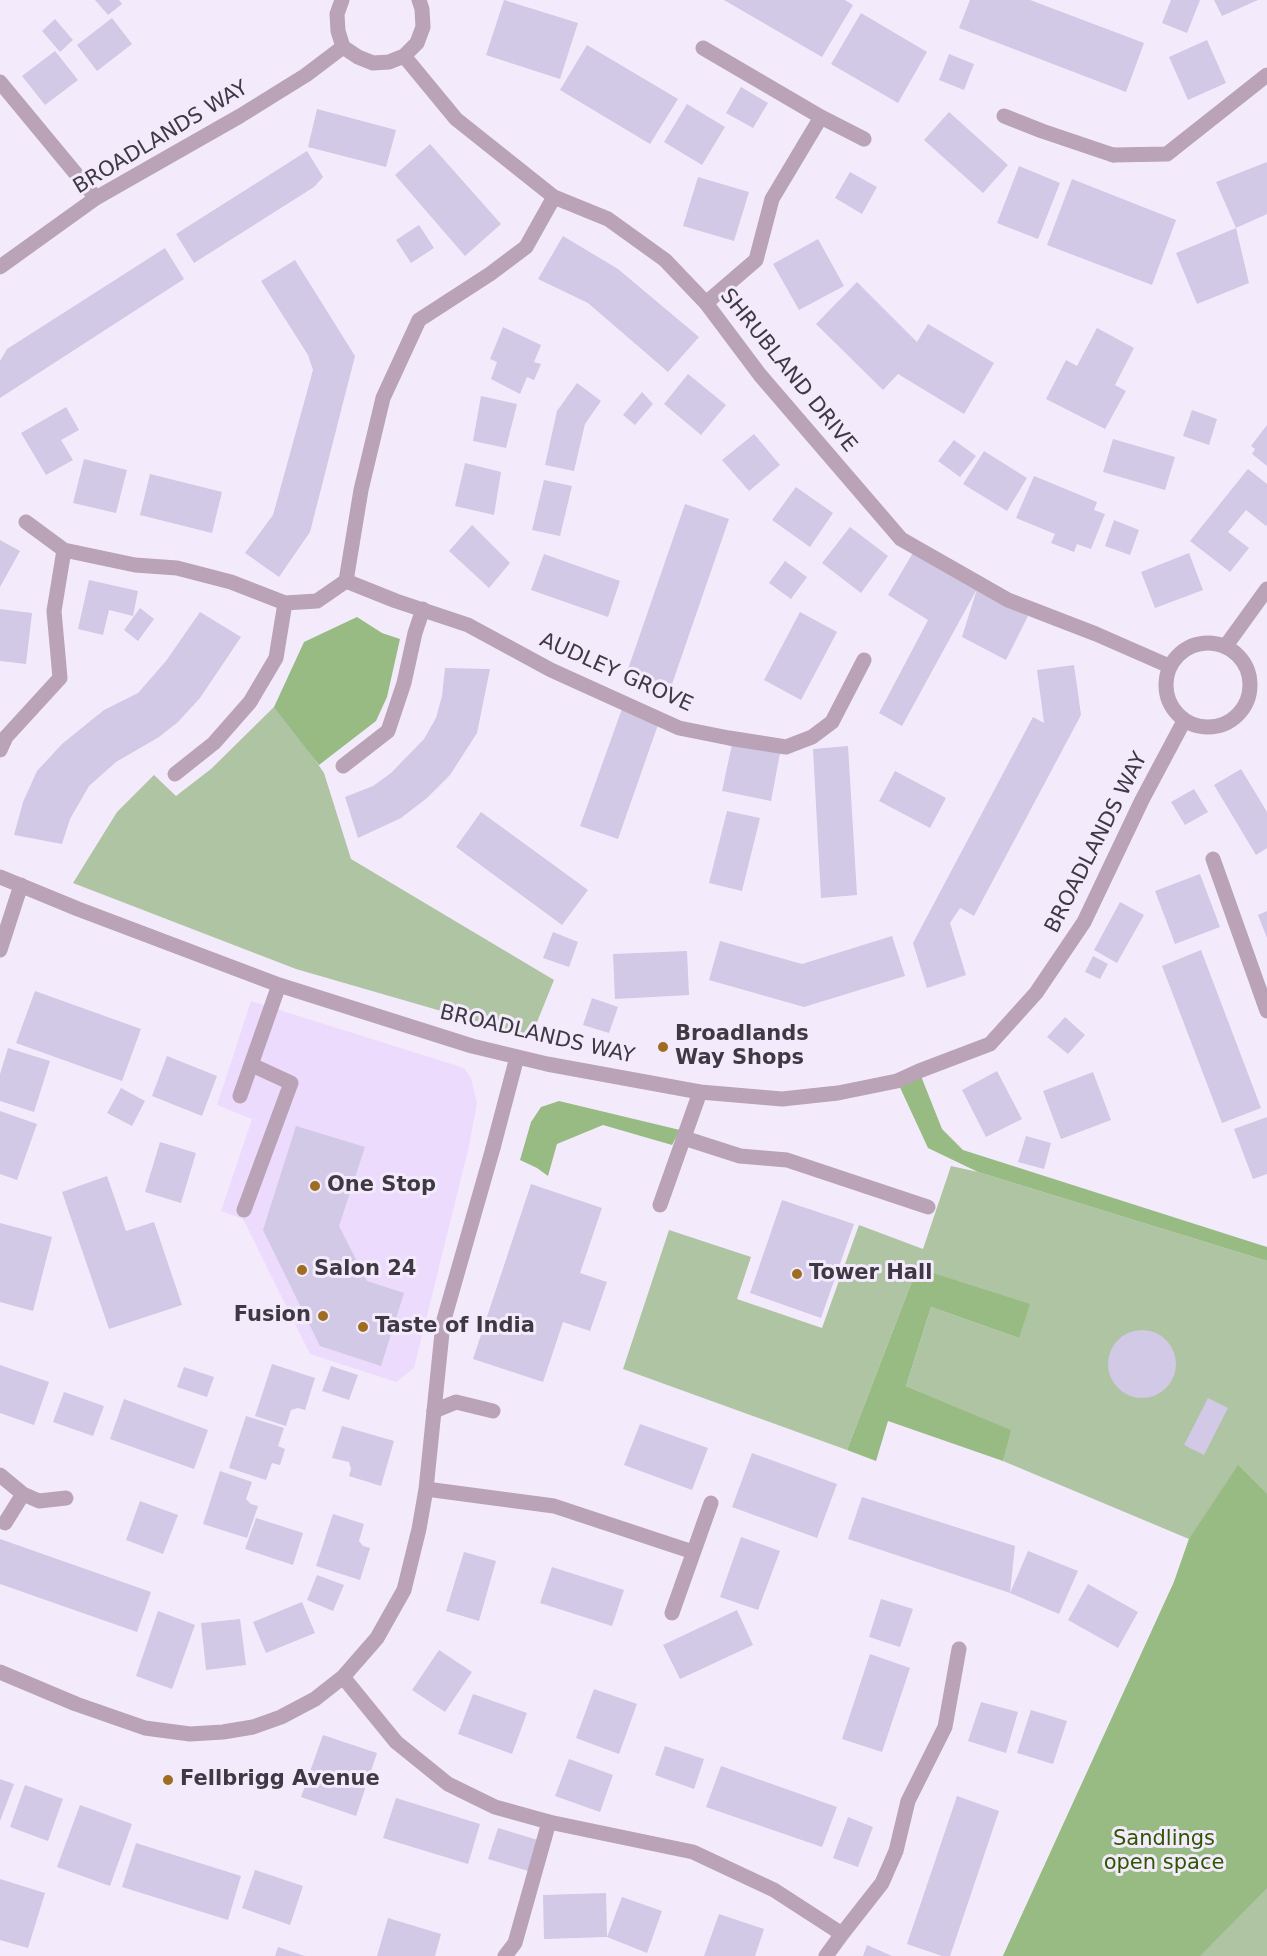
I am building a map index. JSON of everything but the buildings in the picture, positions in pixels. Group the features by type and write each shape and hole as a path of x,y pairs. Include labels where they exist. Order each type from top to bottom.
{"street":[{"path":"342,0 337,14 338,31 344,47 358,57 373,63 389,62 404,56 417,43 423,27 419,0"},
{"name":"BROADLANDS WAY","path":"0,267 96,198 240,116 306,75 344,47"},
{"path":"703,48 821,117 864,139"},
{"name":"SHRUBLAND DRIVE","path":"404,56 456,119 554,197 608,219 665,260 706,303 768,384 901,539 1008,600 1096,634 1169,666"},
{"path":"1004,116 1113,155 1167,154 1267,75"},
{"path":"0,82 96,198"},
{"path":"706,303 756,260 772,198 821,117"},
{"path":"26,522 64,550 135,566 177,568 231,582 285,603 317,601 346,581 362,490 383,398 419,320 490,274 526,247 554,197"},
{"path":"0,750 6,737 60,678 54,611 64,550"},
{"name":"AUDLEY GROVE","path":"346,581 396,601 468,625 551,670 680,728 786,747 812,737 832,722 864,660"},
{"path":"1225,647 1267,589"},
{"path":"175,774 214,743 250,702 276,658 285,603"},
{"path":"343,766 388,731 404,683 423,609"},
{"path":"1213,642 1225,647 1241,657 1248,670 1251,684 1245,705 1231,720 1217,726 1203,727 1184,721 1171,704 1166,692 1169,666 1180,652 1196,644 1213,642"},
{"name":"BROADLANDS WAY","path":"0,877 279,985 471,1046 700,1092 782,1099 838,1093 897,1081 990,1044 1036,993 1084,922 1142,800 1184,721"},
{"path":"1213,859 1264,993 1267,1011"},
{"path":"0,950 21,885"},
{"path":"240,1096 279,985"},
{"path":"0,1672 76,1704 145,1728 190,1734 233,1731 253,1727 280,1717 315,1699 343,1677 377,1638 404,1590 419,1529 426,1489 443,1323 517,1057"},
{"path":"244,1210 291,1083 252,1065"},
{"path":"660,1205 700,1092"},
{"path":"684,1138 740,1156 787,1160 928,1207"},
{"path":"434,1410 456,1402 494,1411"},
{"path":"0,1475 23,1494 39,1501 66,1498"},
{"path":"426,1489 554,1506 693,1552"},
{"path":"5,1523 23,1494"},
{"path":"672,1613 711,1503"},
{"path":"826,1956 882,1883 896,1851 908,1801 945,1727 959,1649"},
{"path":"343,1677 396,1742 448,1784 495,1807 549,1822 693,1852 774,1890 842,1934"},
{"path":"505,1956 515,1943 549,1822"}],"shaded area":[{"path":"251,1001 464,1068 471,1078 477,1103 469,1146 414,1368 396,1382 310,1354 243,1219 221,1211 252,1119 217,1105"}],"green space":[{"path":"357,617 382,633 400,639 387,697 376,721 319,765 274,707 304,642"},
{"path":"277,704 324,773 351,859 554,980 531,1037 296,969 73,883 117,812 154,775 176,796 211,769"},
{"path":"919,1071 942,1129 963,1150 1267,1247 1267,1261 978,1172 928,1148 897,1081"},
{"path":"559,1101 680,1130 672,1145 603,1125 557,1144 548,1176 520,1160 531,1122 541,1107"},
{"path":"951,1166 978,1172 1267,1261 1267,1956 1003,1956 1174,1582 1189,1539 1003,1461 1010,1430 906,1386 931,1307 1019,1338 917,1268 847,1450 623,1369 669,1230 751,1257 737,1299 822,1328 859,1225 923,1249"},
{"path":"917,1268 1030,1304 1019,1338 931,1307 906,1386 1011,1430 1003,1461 888,1421 876,1461 847,1450"},
{"name":"Sandlings open space","path":"1238,1465 1267,1494 1267,1888 1200,1956 1003,1956 1174,1582 1189,1539"}],"place":[{"name":"Broadlands Way Shops","path":"663,1047"},
{"name":"One Stop","path":"315,1186"},
{"name":"Salon 24","path":"302,1270"},
{"name":"Tower Hall","path":"797,1274"},
{"name":"Fusion","path":"323,1316"},
{"name":"Taste of India","path":"363,1327"},
{"name":"Fellbrigg Avenue","path":"168,1780"}]}
